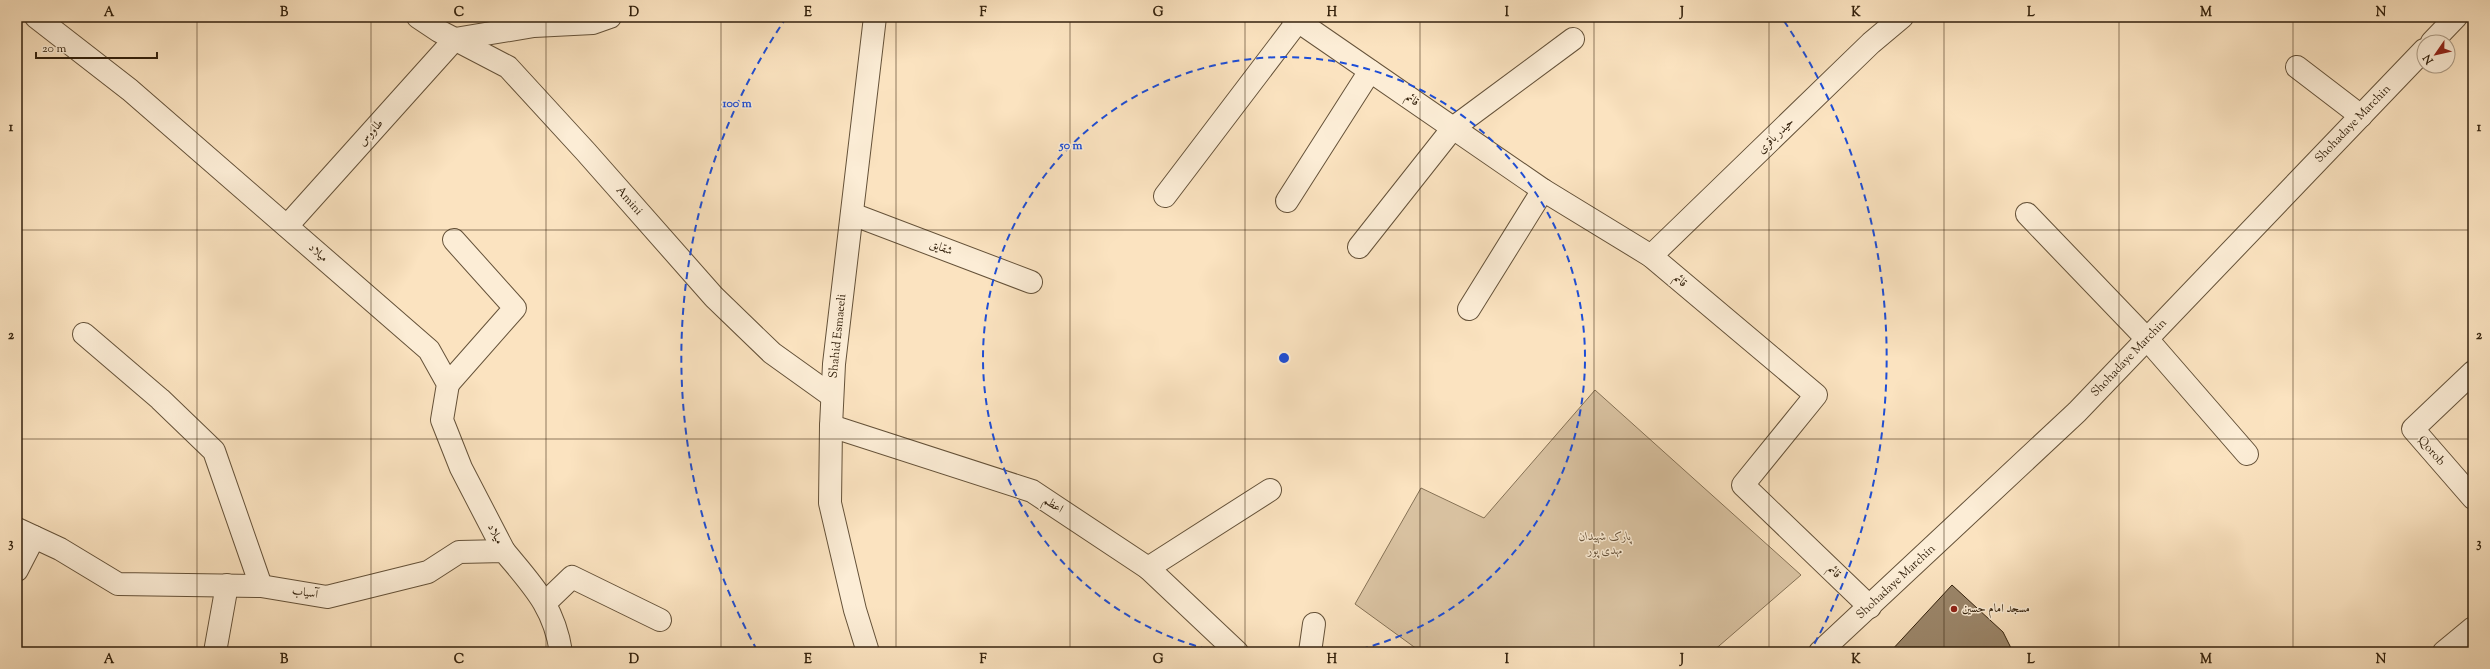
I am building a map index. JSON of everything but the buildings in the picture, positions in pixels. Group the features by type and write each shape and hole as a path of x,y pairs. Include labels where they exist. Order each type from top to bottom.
{"street":[{"name":"میلاد","path":"36,17 130,90 429,350 448,384 442,420 461,468 504,551"},
{"name":"Amini","path":"418,17 455,39 508,67 586,152 714,298 772,353 832,396"},
{"path":"455,39 534,26 593,22 610,17"},
{"name":"Shahid Esmaeeli","path":"868,652 855,610 830,502 832,396 875,17"},
{"name":"حیدر باقری","path":"1651,256 1871,43 1902,17"},
{"path":"2440,34 2456,17"},
{"path":"1165,196 1295,19"},
{"name":"قائم","path":"1295,19 1543,190 1651,256 1816,395 1743,485 1870,607"},
{"name":"طاووس","path":"287,226 455,39"},
{"path":"1359,247 1453,128 1573,39"},
{"name":"Shohadaye Marchin","path":"1820,652 1870,607 2077,412 2416,58"},
{"path":"2297,67 2361,116"},
{"path":"1287,201 1370,71"},
{"path":"1469,309 1543,190"},
{"name":"شقایق","path":"852,214 1031,282"},
{"path":"2027,214 2147,339 2247,454"},
{"path":"448,384 515,308 454,240"},
{"path":"84,334 160,399 214,451 261,586"},
{"name":"Qorob","path":"2473,372 2413,429 2473,498"},
{"name":"اعظم","path":"831,426 1032,492 1148,568 1218,645 1237,652"},
{"path":"1148,568 1270,490"},
{"path":"17,570 25,533"},
{"name":"آسیاب","path":"25,533 60,549 118,584 261,586 327,597 428,572 459,552 504,551"},
{"path":"504,551 546,602 559,638 561,652"},
{"path":"546,602 572,577 660,620"},
{"path":"215,652 227,585"},
{"path":"1310,652 1314,624"},
{"path":"2444,652 2473,628"}],"green space":[{"name":"پارک شهیدان مهدی پور","path":"1595,390 1801,575 1712,652 1421,652 1355,604 1421,488 1484,518"}],"place":[{"name":"مسجد امام حسین","path":"1954,609"}]}
